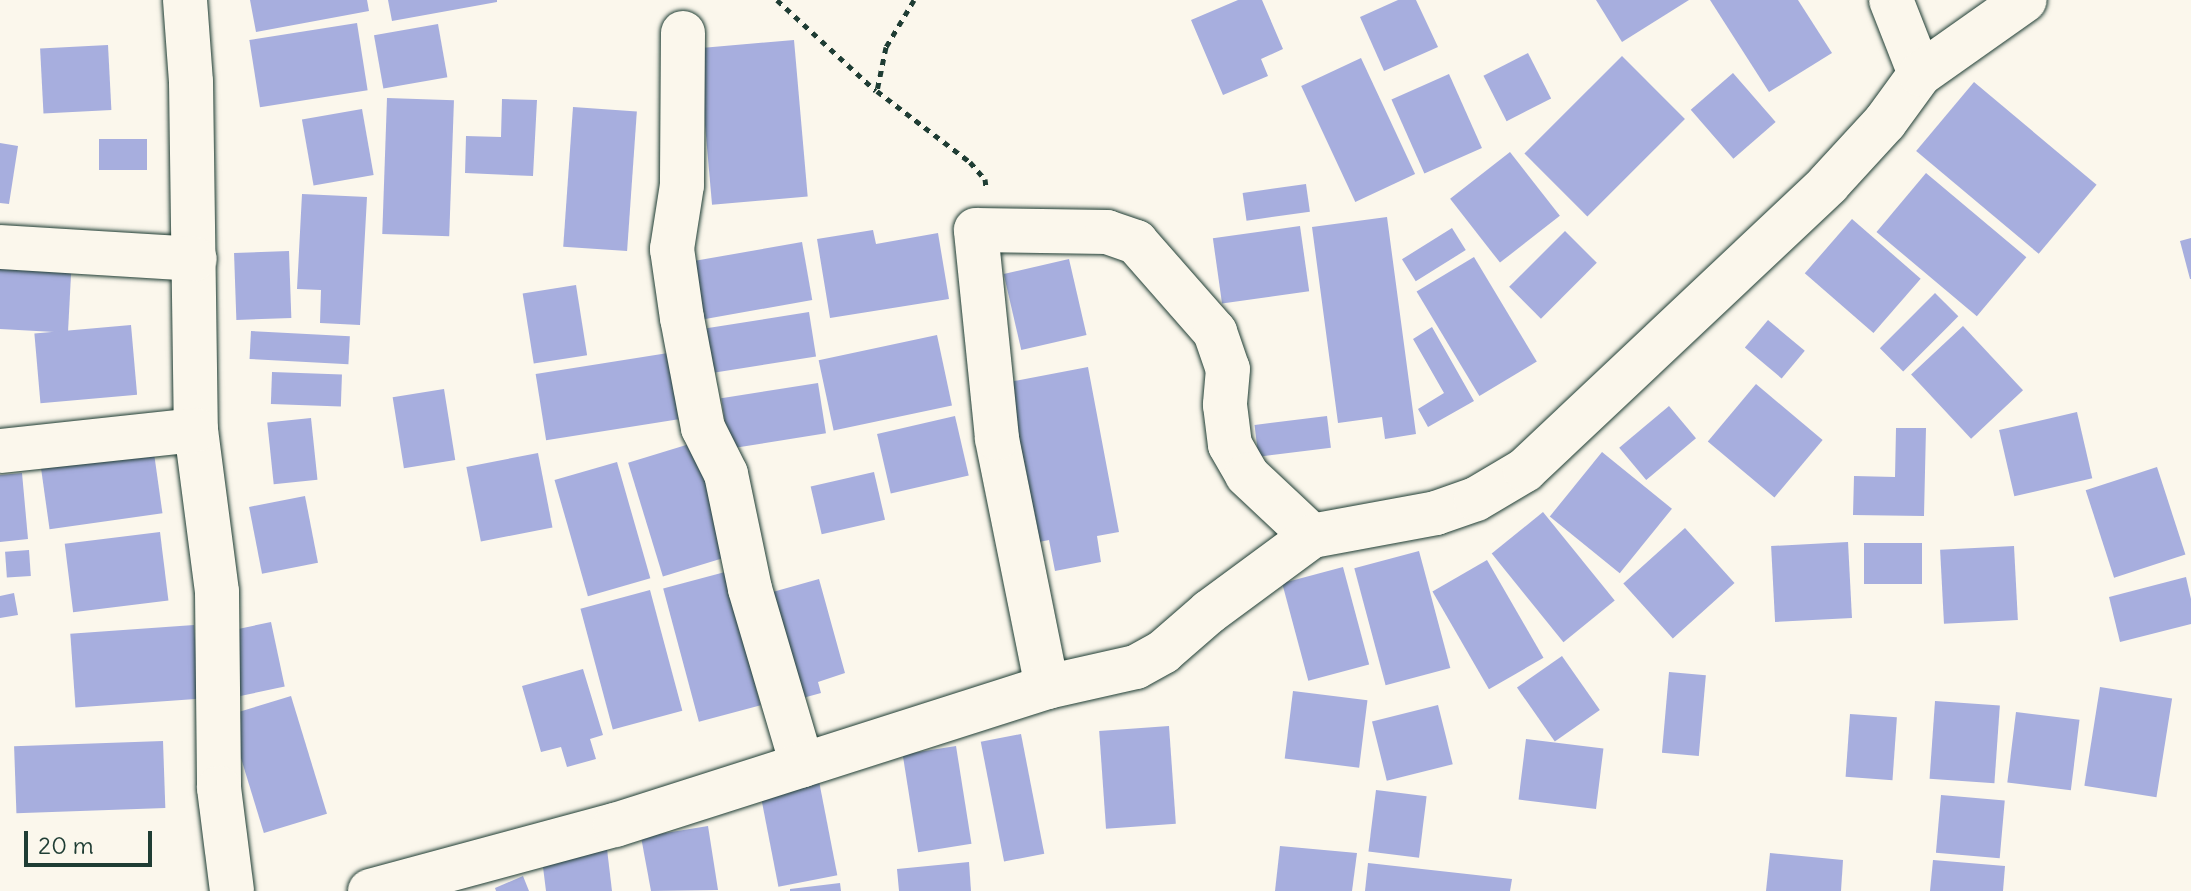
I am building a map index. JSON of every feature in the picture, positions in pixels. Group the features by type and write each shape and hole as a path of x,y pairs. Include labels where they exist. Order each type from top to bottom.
{"street":[{"path":"185,0 195,259 196,430 217,592 219,788 232,891"},
{"path":"1891,0 1920,74"},
{"path":"370,891 615,825 1047,687 1136,667 1163,652 1209,612 1312,536 1436,513 1476,499 1525,470 1828,184 1885,122 1920,74 2025,0"},
{"path":"683,33 682,185 672,249 682,318 703,428 726,474 750,589 802,765"},
{"path":"1047,687 997,438 976,230 1107,232 1136,242 1215,332 1228,369 1225,405 1230,445 1235,455 1247,475 1312,536"},
{"path":"0,247 195,259"},
{"path":"0,451 196,430"}],"path":[{"path":"777,0 877,91 970,162 985,179 987,198 976,230"},
{"path":"877,91 886,47 914,0"}],"building":[{"path":"250,0 367,0 369,11 256,32"},
{"path":"388,0 497,0 497,2 392,21"},
{"path":"1238,0 1262,0 1283,49 1261,59 1268,76 1223,95 1191,20"},
{"path":"1398,0 1416,0 1438,47 1384,71 1360,17"},
{"path":"1596,0 1689,0 1622,42"},
{"path":"1710,0 1798,0 1832,53 1769,92"},
{"path":"357,23 368,90 260,107 249,40"},
{"path":"438,24 447,77 383,88 374,35"},
{"path":"794,40 808,196 712,205 698,48"},
{"path":"108,45 111,110 43,113 40,49"},
{"path":"1528,53 1551,98 1507,121 1483,76"},
{"path":"1622,56 1685,119 1587,217 1524,154"},
{"path":"1361,58 1415,174 1355,202 1301,86"},
{"path":"1733,73 1776,122 1733,159 1691,110"},
{"path":"1449,74 1482,148 1424,174 1391,100"},
{"path":"1974,82 2097,185 2039,254 1916,151"},
{"path":"387,98 454,100 449,236 382,234"},
{"path":"502,99 537,100 533,176 465,173 466,136 501,137"},
{"path":"573,107 637,111 627,251 563,247"},
{"path":"362,109 374,175 314,186 302,120"},
{"path":"99,139 147,139 147,170 99,170"},
{"path":"0,143 18,146 9,204 0,203"},
{"path":"1510,152 1560,216 1500,263 1450,199"},
{"path":"1926,173 2026,257 1977,316 1877,232"},
{"path":"1306,184 1310,212 1247,221 1243,193"},
{"path":"302,194 367,197 360,325 320,323 321,290 297,289"},
{"path":"1387,217 1416,434 1385,439 1382,417 1338,423 1312,227"},
{"path":"1852,219 1921,279 1873,333 1805,273"},
{"path":"1300,226 1309,291 1222,304 1213,238"},
{"path":"1452,228 1466,250 1416,281 1402,259"},
{"path":"873,230 876,244 938,233 949,299 830,318 817,239"},
{"path":"1565,231 1597,263 1541,319 1509,287"},
{"path":"2191,238 2191,279 2190,279 2180,241"},
{"path":"802,242 812,300 694,321 684,263"},
{"path":"289,251 291,318 236,320 234,253"},
{"path":"0,254 72,258 68,333 0,329"},
{"path":"1474,257 1537,362 1479,396 1417,292"},
{"path":"1069,259 1087,335 1021,350 1004,274"},
{"path":"576,285 587,355 534,364 523,293"},
{"path":"1935,293 1958,316 1903,371 1880,348"},
{"path":"809,312 816,356 702,374 695,330"},
{"path":"1768,320 1805,351 1782,378 1745,348"},
{"path":"131,325 137,395 40,403 34,333"},
{"path":"1963,326 2023,390 1971,439 1911,374"},
{"path":"1432,327 1474,401 1428,427 1418,409 1444,393 1413,339"},
{"path":"251,331 350,336 348,364 250,359"},
{"path":"937,335 952,405 834,431 819,360"},
{"path":"668,353 678,419 546,440 536,374"},
{"path":"1088,367 1119,532 1097,536 1101,562 1055,571 1049,540 1029,544 999,384"},
{"path":"272,372 342,374 341,406 271,404"},
{"path":"818,383 826,433 729,449 721,398"},
{"path":"1756,384 1823,440 1774,497 1708,441"},
{"path":"444,389 455,460 404,468 393,397"},
{"path":"1669,406 1696,438 1646,480 1619,448"},
{"path":"2077,412 2092,478 2014,496 1999,430"},
{"path":"955,416 969,475 891,493 877,434"},
{"path":"1327,416 1331,448 1258,457 1255,425"},
{"path":"311,418 317,480 274,484 267,423"},
{"path":"1896,428 1926,428 1924,516 1853,515 1854,476 1895,477"},
{"path":"696,442 731,556 663,577 628,463"},
{"path":"153,446 162,513 50,529 40,462"},
{"path":"1602,452 1672,509 1620,573 1550,517"},
{"path":"538,453 553,528 481,542 466,467"},
{"path":"617,462 650,578 588,596 555,480"},
{"path":"2157,467 2185,554 2114,578 2086,490"},
{"path":"874,472 885,520 822,534 811,487"},
{"path":"22,473 28,539 0,542 0,475"},
{"path":"305,496 318,563 262,574 249,507"},
{"path":"1543,512 1615,601 1563,642 1492,554"},
{"path":"1685,528 1735,583 1673,639 1623,584"},
{"path":"160,532 168,600 73,612 65,544"},
{"path":"1848,542 1852,618 1775,622 1771,546"},
{"path":"1864,543 1922,543 1922,584 1864,584"},
{"path":"2014,546 2018,620 1944,624 1940,550"},
{"path":"29,550 31,576 7,578 5,552"},
{"path":"1419,551 1450,668 1386,685 1354,568"},
{"path":"1487,560 1544,658 1489,689 1432,592"},
{"path":"1343,567 1369,665 1308,681 1282,583"},
{"path":"725,572 761,705 699,722 663,589"},
{"path":"2186,577 2191,599 2191,624 2120,642 2109,597"},
{"path":"819,579 845,673 818,682 821,693 792,701 762,595"},
{"path":"650,590 682,711 613,729 580,609"},
{"path":"14,593 18,615 0,618 0,596"},
{"path":"271,622 285,687 237,697 223,632"},
{"path":"194,625 199,699 75,707 70,634"},
{"path":"1562,656 1600,710 1555,742 1517,688"},
{"path":"583,669 603,735 590,739 596,759 567,767 561,747 541,752 522,686"},
{"path":"1669,672 1706,675 1699,756 1662,753"},
{"path":"2100,687 2172,698 2156,797 2084,786"},
{"path":"1293,691 1367,700 1359,768 1285,758"},
{"path":"291,696 327,814 264,833 228,715"},
{"path":"1935,701 2000,706 1994,783 1930,779"},
{"path":"1438,705 1453,764 1387,781 1372,721"},
{"path":"2016,712 2080,720 2071,790 2007,782"},
{"path":"1850,714 1897,717 1892,780 1846,777"},
{"path":"1169,726 1176,824 1106,829 1099,731"},
{"path":"1021,734 1044,854 1004,862 981,742"},
{"path":"1526,739 1603,749 1596,809 1519,800"},
{"path":"163,741 165,808 16,813 14,746"},
{"path":"956,746 971,844 918,852 903,754"},
{"path":"819,781 837,875 778,887 760,792"},
{"path":"1376,790 1427,796 1419,858 1368,852"},
{"path":"1941,795 2005,801 2000,858 1936,853"},
{"path":"708,826 718,890 651,891 641,837"},
{"path":"1280,846 1357,853 1352,891 1275,891"},
{"path":"607,849 612,891 546,891 542,859"},
{"path":"1770,853 1843,860 1841,891 1766,891"},
{"path":"1933,860 2005,866 2003,891 1930,891"},
{"path":"969,862 971,891 899,891 897,869"},
{"path":"1368,863 1512,879 1510,891 1365,891"},
{"path":"523,876 529,891 496,891 495,888"},
{"path":"840,883 841,891 790,891 790,889"}]}
